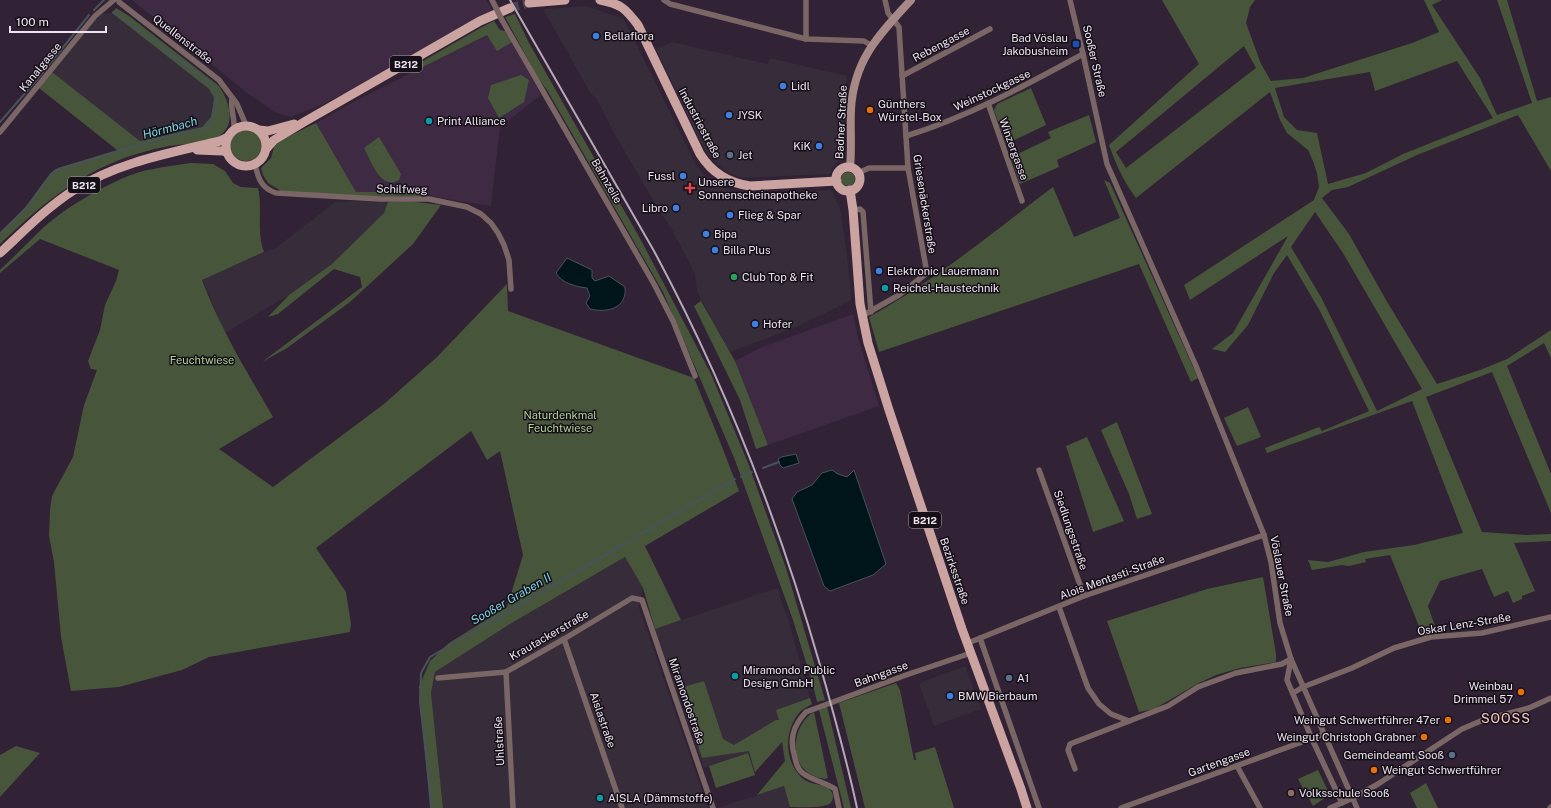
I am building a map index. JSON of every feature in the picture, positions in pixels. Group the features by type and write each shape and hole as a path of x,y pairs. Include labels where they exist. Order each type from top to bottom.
{"main road":[{"path":"529,4 564,0"},
{"path":"600,0 614,1"},
{"name":"Industriestraße","path":"614,1 625,9 638,25 700,154 710,168 726,180 737,184 750,186 837,181"},
{"name":"B212","path":"255,164 262,158 266,148 274,140 480,21 510,8"},
{"name":"B212","path":"0,253 48,209 74,190 107,173 134,162 161,154 186,150 220,141 226,138 234,129 246,125 268,131 304,122"},
{"path":"260,130 265,139 266,148"},
{"path":"226,138 226,152 235,163 241,166 255,164"},
{"name":"B212","path":"186,150 226,152"},
{"path":"850,167 858,173 860,180 859,184 854,189 843,189 837,181 838,173 840,170 850,167"},
{"name":"B212","path":"850,190 862,316"},
{"name":"Bezirksstraße","path":"862,316 868,343 881,386 971,653 1020,784 1027,808"}],"street":[{"name":"Kanalgasse","path":"0,132 95,16 114,0"},
{"name":"Quellenstraße","path":"119,0 119,2 219,80 237,104 246,125"},
{"name":"Bahnzeile","path":"492,0 502,20 654,284 673,321 695,376"},
{"path":"664,0 670,4 806,39 864,41 872,46"},
{"path":"806,0 806,39"},
{"name":"Griesenäckerstraße","path":"871,312 899,295 926,273 908,168 899,27 888,13 885,0"},
{"name":"Badner Straße","path":"850,167 851,110 855,82 863,61 872,46 911,0"},
{"name":"Sooßer Straße","path":"1070,0 1084,54 1107,164 1196,366 1232,453"},
{"name":"Rebengasse","path":"902,76 990,29"},
{"name":"Weinstockgasse","path":"906,136 936,127 1024,86 1084,54"},
{"name":"Quellenstraße","path":"232,98 231,105 234,117 234,129"},
{"name":"Winzergasse","path":"988,103 1022,201"},
{"name":"Schilfweg","path":"255,164 259,180 266,188 276,193 380,199 429,199 467,207 481,214 494,228 504,245 509,260 510,289"},
{"path":"858,173 869,168 908,168"},
{"path":"853,210 860,210 862,212 871,312 862,316"},
{"name":"Vöslauer Straße","path":"1232,453 1264,535 1271,562 1280,623 1291,659 1357,808"},
{"name":"Siedlungsstraße","path":"1040,470 1084,596"},
{"name":"Alois Mentasti-Straße","path":"968,643 1084,596 1264,535"},
{"name":"Krautackerstraße","path":"438,678 506,672 632,598 642,600"},
{"name":"Miramondostraße","path":"642,600 713,808"},
{"path":"1059,606 1088,688 1099,704 1111,714 1129,721"},
{"name":"Oskar Lenz-Straße","path":"1293,693 1303,687 1352,668 1394,648 1424,639 1431,637 1482,633 1551,618"},
{"path":"980,638 1038,808"},
{"name":"Aislastraße","path":"564,639 622,808"},
{"name":"Bahngasse","path":"839,808 835,789 827,784 813,780 802,773 796,762 792,750 792,739 798,720 806,712 971,653"},
{"path":"1075,769 1068,750 1070,744 1168,706 1198,687 1236,673 1282,664 1291,659"},
{"name":"Vöslauer Straße","path":"1291,659 1287,680 1312,739 1342,803"},
{"name":"Uhlstraße","path":"506,672 513,808"},
{"path":"1330,808 1353,798 1378,784 1462,729 1483,720 1529,708 1551,698"},
{"name":"Gartengasse","path":"1121,808 1324,734"},
{"path":"1237,766 1260,808"}],"shaded area":[{"path":"132,0 486,0 493,11 351,91 290,117 275,112 246,92"},
{"path":"586,6 624,19 696,165 705,175 724,188 743,194 774,194 831,190 840,208 847,254 851,297 850,301 794,328 730,352 697,292 695,274 671,228 660,212 614,133 596,98 591,94 543,9"},
{"path":"112,13 209,89 214,98 211,117 202,127 140,141 52,72 100,14"},
{"path":"487,35 512,42 541,95 500,127 491,206 435,197 423,192 356,192 316,123 359,99"},
{"path":"672,42 767,64 770,58 847,76 843,121 844,154 832,169 830,174 742,178 724,170 710,157 700,141 656,49"},
{"path":"335,202 388,202 384,213 332,264 289,295 225,333 202,279 277,247"},
{"path":"567,258 592,270 592,278 595,281 609,276 625,287 623,300 619,305 609,310 590,309 586,303 590,296 587,288 565,282 556,273"},
{"path":"853,314 858,338 879,406 768,445 735,361 760,348"},
{"path":"796,454 799,463 783,468 780,465 778,459"},
{"path":"832,470 847,477 854,470 886,564 873,575 830,591 824,586 792,499 797,492 812,485 822,473"},
{"path":"625,557 643,588 639,607 708,808 443,808 431,693 435,672 510,624"},
{"path":"777,588 789,622 810,698 777,710 782,742 755,772 755,775 748,753 704,768 655,629"},
{"name":"BMW Bierbaum","path":"965,666 981,709 934,726 919,683"},
{"path":"784,786 790,807 787,808 718,808"}],"green space":[{"path":"1162,0 1255,0 1250,7 1246,23 1261,64 1271,81 1303,78 1412,43 1439,32 1424,0 1442,0 1432,5 1480,78 1497,115 1532,103 1497,0 1507,0 1537,101 1551,97 1551,171 1518,115 1417,155 1348,187 1332,190 1322,198 1349,234 1386,300 1437,384 1480,370 1507,359 1551,330 1551,358 1544,343 1507,366 1551,474 1551,513 1492,372 1426,397 1482,532 1527,535 1551,534 1551,541 1514,543 1535,591 1522,596 1522,599 1513,603 1508,591 1494,597 1482,569 1440,581 1428,606 1437,632 1423,636 1390,555 1365,559 1366,562 1349,566 1342,565 1312,570 1308,560 1328,562 1364,552 1414,545 1463,533 1412,401 1267,453 1265,448 1319,427 1322,431 1369,411 1320,311 1287,255 1274,273 1248,325 1225,352 1212,349 1233,333 1288,236 1190,300 1184,285 1314,200 1319,187 1313,161 1308,150 1287,133 1280,120 1270,92 1136,198 1120,172 1109,145 1199,64","holes":["1244,46 1256,68 1126,168 1116,152","1457,61 1493,118 1403,154 1366,173 1328,184 1317,133 1297,130 1284,117 1275,88 1370,72 1375,91","1315,212 1343,253 1422,389 1377,411 1321,297 1291,247"]},
{"path":"116,8 129,16 219,86 228,104 230,117 229,123 221,135 210,141 146,151 127,157 91,173 59,193 29,217 0,244 0,232 25,208 50,174 58,168 117,150 39,88 52,72 140,141 202,127 211,117 214,98 209,89 112,13"},
{"path":"515,14 529,43 642,242 711,374 748,463 786,568 825,700 817,702 793,620 735,460 663,292 547,90 538,78 505,17"},
{"path":"494,21 500,30 505,31 512,42 497,51 487,35 413,72 411,68"},
{"path":"521,75 529,80 524,102 499,118 488,98 491,85"},
{"path":"1031,88 1046,125 1006,144 994,110 997,104"},
{"path":"1089,115 1096,142 1057,160 1059,167 1020,184 1011,157 1051,138 1048,132"},
{"path":"316,123 356,192 423,192 423,196 336,196 283,192 268,183 261,168 271,158 274,147 279,141"},
{"path":"243,129 249,129 259,136 262,145 261,151 255,158 249,161 243,161 233,154 230,148 230,142 237,132"},
{"path":"379,137 401,174 399,180 393,182 382,178 373,167 364,148"},
{"path":"191,163 213,164 225,171 233,183 241,187 258,188 260,204 260,237 264,252 202,280 226,333 273,417 219,449 273,487 384,404 437,357 507,284 508,311 694,378 719,439 739,491 645,546 681,620 655,629 643,588 625,557 510,624 435,672 431,693 443,808 430,808 419,687 430,661 449,643 507,607 523,555 500,451 487,460 471,431 316,548 346,592 351,624 350,632 209,657 182,670 119,687 71,691 61,637 54,562 49,536 50,510 52,496 73,457 84,405 97,370 91,369 88,361 100,330 105,305 116,281 119,270 40,239 0,273 0,270 38,232 74,205 97,191 120,179 138,173"},
{"path":"845,172 851,172 855,176 855,182 851,186 845,186 841,182 841,176"},
{"path":"1104,180 1110,183 1198,378 1191,382 1139,264 879,352 869,317 917,288 940,272 1053,187 1074,237 1120,218"},
{"path":"408,201 441,205 413,244 350,302 287,348 262,362 362,287 360,277 334,269 278,314 268,317 289,295 332,264 384,213 388,202"},
{"path":"701,301 735,361 768,445 756,449 740,400 694,306"},
{"path":"1248,407 1261,437 1237,446 1224,418"},
{"path":"1117,422 1152,514 1137,519 1129,494 1101,430"},
{"path":"1087,437 1124,521 1093,532 1066,446"},
{"path":"1263,577 1276,654 1276,662 1240,668 1216,675 1154,709 1139,712 1107,621 1207,589"},
{"path":"704,681 723,739 734,745 776,720 779,720 776,710 810,698 812,704 799,713 791,728 788,746 789,755 796,771 802,778 808,782 825,786 831,790 833,796 831,803 819,807 790,807 784,786 757,795 785,761 782,742 755,772 749,751 702,758 680,688"},
{"path":"896,683 900,690 914,760 916,760 915,753 935,747 954,808 865,808 839,703"},
{"path":"827,706 851,808 844,808 819,710"},
{"path":"814,712 828,778 825,779 810,774 803,768 798,761 796,752 796,743 801,725"},
{"path":"16,746 40,753 0,797 0,755"},
{"path":"748,753 755,775 716,788 709,766"},
{"path":"1318,770 1328,791 1325,798 1313,806 1298,779"},
{"path":"1426,783 1438,808 1417,808 1410,793"}],"waterway":[{"name":"Hörmbach","path":"94,10 104,0"},
{"name":"Hörmbach","path":"0,234 26,208 51,174 56,170 183,132 198,131 212,123 216,111 216,90 213,86 164,50 160,45 113,12"},
{"name":"Hörmbach","path":"0,122 40,76 89,15"},
{"path":"763,468 779,462"},
{"path":"741,477 752,472"},
{"name":"Sooßer Graben II","path":"432,808 420,702 421,673 430,657 735,479"}],"tunnel":[{"path":"510,8 529,3"}],"railway":[{"path":"510,0 654,251 680,301 727,402 768,506 804,612 840,736 857,808"}],"place":[{"name":"Bellaflora","path":"596,36"},
{"name":"Bad Vöslau Jakobusheim","path":"1076,44"},
{"name":"Lidl","path":"783,86"},
{"name":"Günthers Würstel-Box","path":"870,110"},
{"name":"JYSK","path":"729,115"},
{"name":"Print Alliance","path":"429,121"},
{"name":"KiK","path":"819,146"},
{"name":"Jet","path":"730,155"},
{"name":"Fussl","path":"683,176"},
{"name":"Unsere Sonnenscheinapotheke","path":"690,188"},
{"name":"Libro","path":"676,208"},
{"name":"Flieg & Spar","path":"730,215"},
{"name":"Bipa","path":"706,234"},
{"name":"Billa Plus","path":"715,250"},
{"name":"Elektronic Lauermann","path":"879,271"},
{"name":"Club Top & Fit","path":"734,277"},
{"name":"Reichel-Haustechnik","path":"885,288"},
{"name":"Hofer","path":"755,324"},
{"name":"Miramondo Public Design GmbH","path":"735,676"},
{"name":"A1","path":"1009,678"},
{"name":"Weinbau Drimmel 57","path":"1521,692"},
{"name":"BMW Bierbaum","path":"950,696"},
{"name":"Weingut Schwertführer 47er","path":"1448,720"},
{"name":"Weingut Christoph Grabner","path":"1424,737"},
{"name":"Gemeindeamt Sooß","path":"1452,755"},
{"name":"Weingut Schwertführer","path":"1374,770"},
{"name":"Volksschule Sooß","path":"1291,793"},
{"name":"AISLA (Dämmstoffe)","path":"600,798"}],"district":[{"name":"SOOSS","path":"1506,718"}],"park label":[{"name":"Feuchtwiese","path":"202,360"},
{"name":"Naturdenkmal Feuchtwiese","path":"560,421"}]}
